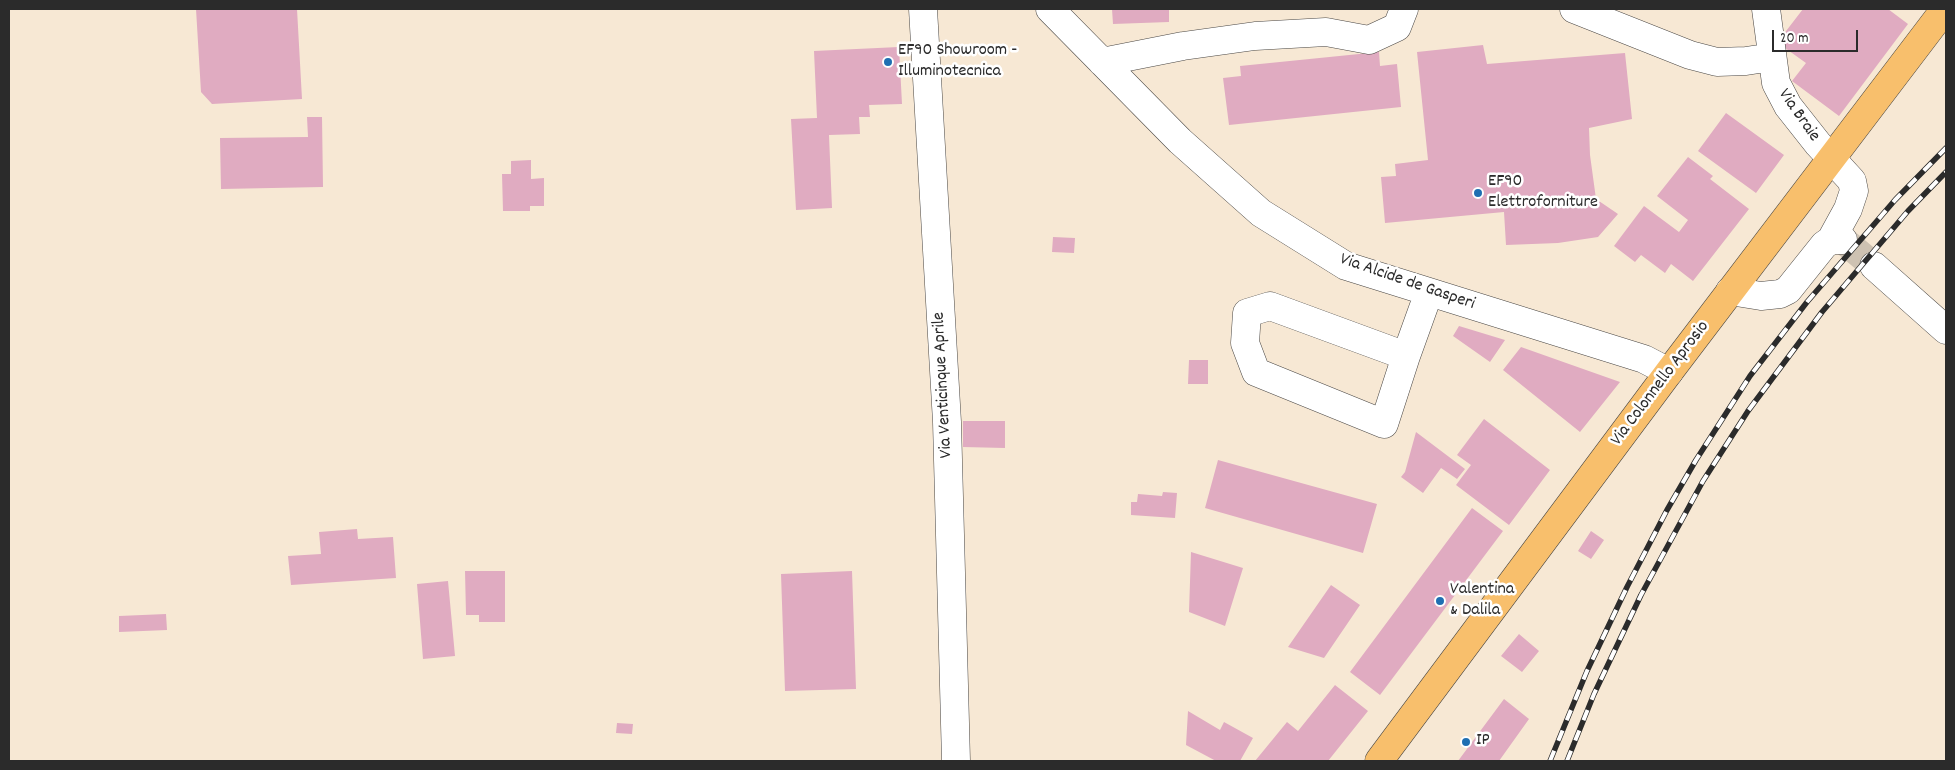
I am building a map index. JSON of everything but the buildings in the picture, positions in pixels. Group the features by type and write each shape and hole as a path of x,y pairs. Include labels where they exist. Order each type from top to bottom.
{"main road":[{"name":"Via Colonnello Aprosio","path":"1379,761 1669,372 1945,9"}],"street":[{"name":"Via Venticinque Aprile","path":"923,9 947,422 956,761"},
{"name":"Via Alcide de Gasperi","path":"1050,9 1180,141 1262,213 1346,266 1644,359 1669,372"},
{"path":"1102,62 1183,46 1255,36 1326,32 1369,40 1397,27 1404,9"},
{"path":"1574,9 1690,55 1717,62 1746,62 1772,56"},
{"name":"Via Braie","path":"1730,291 1774,296 1788,290 1824,245 1837,240 1854,191 1852,181 1831,159 1788,106 1776,83 1766,9"},
{"path":"1874,266 1946,330"},
{"path":"1406,356 1270,306 1247,313 1245,343 1256,372 1384,424 1428,292"}],"tunnel":[{"path":"1843,240 1874,266"}],"railway":[{"path":"1550,761 1587,671 1627,587 1667,510 1696,460 1750,376 1807,302 1895,200 1946,148"},
{"path":"1567,761 1594,694 1641,595 1703,481 1748,411 1822,312 1908,211 1946,172"}],"place":[{"name":"EF90 Showroom - Illuminotecnica","path":"888,62"},
{"name":"EF90 Elettroforniture","path":"1478,193"},
{"name":"Valentina & Dalila","path":"1440,601"},
{"name":"IP","path":"1466,742"}]}
